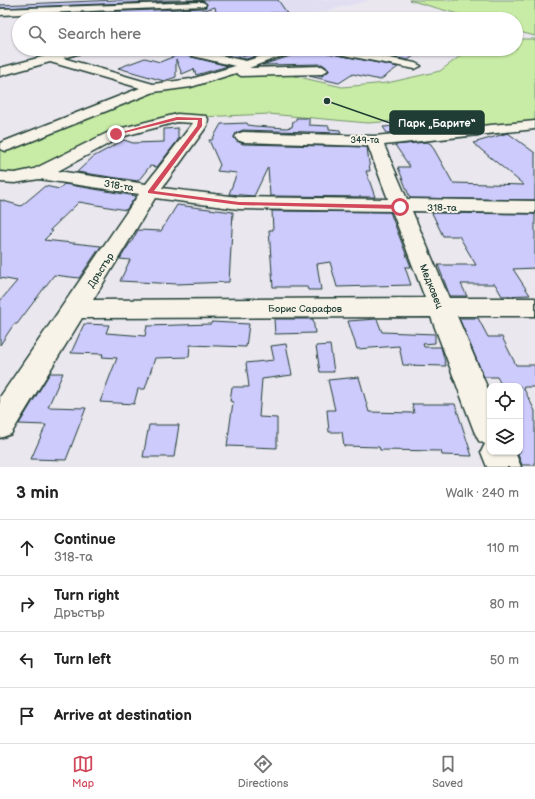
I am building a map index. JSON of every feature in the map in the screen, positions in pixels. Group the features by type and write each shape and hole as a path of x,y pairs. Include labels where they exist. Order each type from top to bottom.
{"street":[{"path":"0,12 204,1 205,12"},
{"path":"0,72 58,56"},
{"path":"207,56 247,65"},
{"path":"6,146 152,88 184,84 228,73 271,56"},
{"path":"364,56 415,66"},
{"path":"50,58 152,88"},
{"path":"228,73 322,70"},
{"name":"Дръстър","path":"0,424 150,192 200,126 201,118 177,118 116,134 39,174"},
{"name":"349-та","path":"242,137 374,140 535,125"},
{"name":"Медковец","path":"374,140 487,424"},
{"path":"0,177 15,178 39,174"},
{"name":"318-та","path":"39,174 137,187 150,192 239,203 400,207 535,207"},
{"name":"Борис Сарафов","path":"74,309 535,306"},
{"path":"499,455 504,467"}],"shaded area":[{"path":"207,0 371,0 320,12 210,12"}],"green space":[{"path":"409,0 535,0 535,36 523,33 523,12 451,12"},
{"path":"523,39 535,39 535,125 475,131 447,117 368,123 269,114 177,118 116,134 39,174 0,177 0,147 167,87 247,65 342,87 387,83 440,71 460,56 523,56"}],"building":[{"path":"116,0 202,0 0,8 0,5"},
{"path":"202,0 278,0 286,12 216,12 215,7 198,12 103,12 205,8 207,4"},
{"path":"175,56 188,56 228,66 196,75 194,69 182,74 176,59 176,77 164,81 118,68 145,58 160,62"},
{"path":"232,56 256,56 246,59"},
{"path":"290,56 343,56 398,67 380,80 353,74 339,83 309,76 322,76 329,71 329,69 322,64 262,65"},
{"path":"388,56 414,56 408,60"},
{"path":"296,118 309,118 309,125 329,126 329,129 340,130 341,133 243,130 236,133 234,138 243,144 367,147 370,171 366,171 375,197 270,196 268,167 254,196 229,194 237,173 217,171 220,165 209,140 212,140 221,124 247,123 248,125 254,126 286,128 292,127 293,121 296,121"},
{"path":"410,125 416,131 387,133 383,127"},
{"path":"178,128 178,140 157,167 150,166 138,181 77,172 93,157 124,140 133,143 164,142 164,129"},
{"path":"508,133 535,153 535,200 410,198 398,167 410,167 395,145 427,142 431,144 453,183 524,185 473,143"},
{"path":"64,184 136,196 126,210 79,202 50,230 53,231 44,240 101,246 79,278 54,275 17,324 14,324 0,345 0,301 17,281 0,278 0,200 21,206 45,186 59,189"},
{"path":"177,205 233,212 229,282 177,284 120,281 130,260 120,259 138,230 161,231"},
{"path":"272,211 390,212 411,267 405,267 411,285 337,287 330,262 317,264 321,290 308,290 307,287 273,287 269,230 273,230"},
{"path":"432,213 535,214 535,268 513,269 530,295 502,296 495,284 461,284 467,296 450,296 438,265 476,265 459,236 443,236"},
{"path":"459,318 478,318 488,337 502,337 516,365 535,365 535,387 523,387 523,383 500,383 497,377 484,377"},
{"path":"274,319 313,319 315,333 275,334"},
{"path":"377,319 382,332 435,334 435,343 423,344 424,347 441,347 446,366 403,365 399,346 357,349 348,321"},
{"path":"212,322 249,324 246,347 190,345 189,357 155,358 145,389 138,389 134,404 100,402 117,358 102,357 103,354 71,353 84,324 109,325 106,333 145,336 147,326 211,324"},
{"path":"286,344 292,375 262,379 259,417 277,418 277,448 227,446 233,402 230,401 232,387 249,387 246,363 274,360 271,346"},
{"path":"330,345 334,372 320,372 316,346"},
{"path":"50,373 63,373 48,407 86,408 66,460 31,459 46,425 19,424"},
{"path":"359,377 369,412 414,413 412,404 455,404 472,456 442,455 441,451 380,450 379,447 344,446 342,432 329,432 327,410 335,410 328,380"},
{"path":"523,387 535,411 535,465 522,465 518,455 523,455"},
{"path":"149,425 179,425 174,457 143,457"}],"place":[{"name":"Парк „Барите“","path":"327,101"}],"route":[{"path":"116,134 177,118 201,118 200,126 150,192 239,203 400,207"}]}
